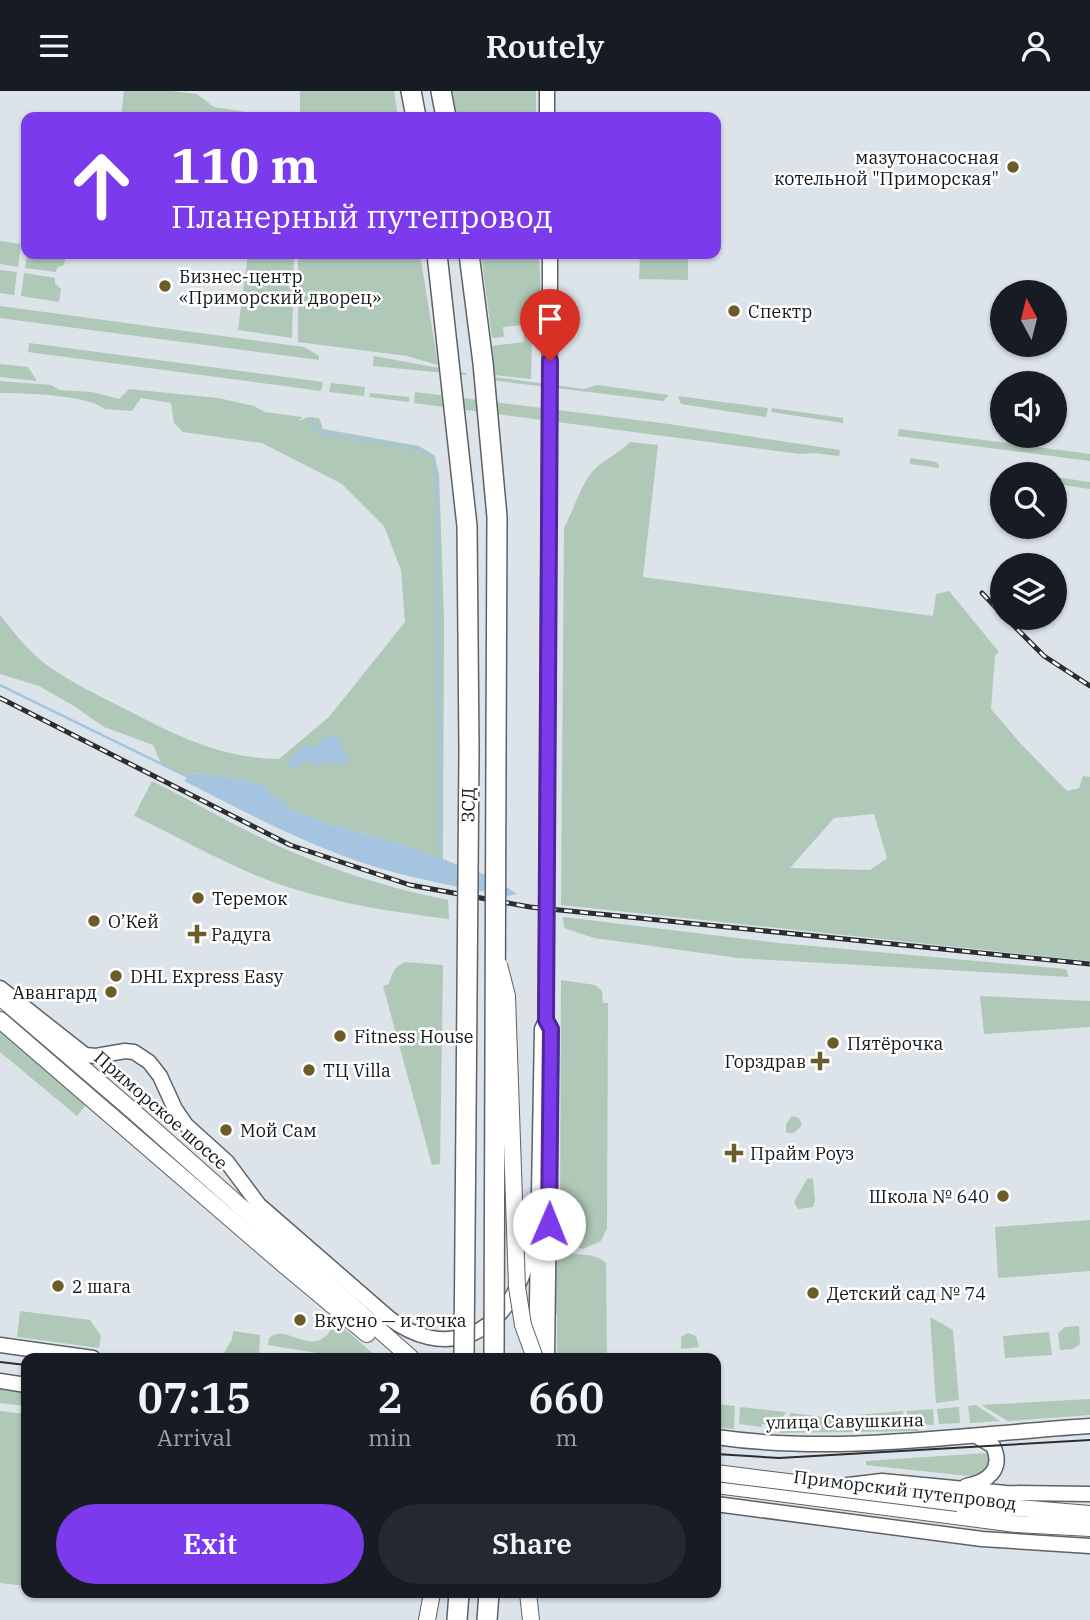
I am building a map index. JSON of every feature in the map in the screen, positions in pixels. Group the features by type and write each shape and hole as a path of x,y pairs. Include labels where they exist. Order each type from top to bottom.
{"highway":[{"path":"411,91 415,112"},
{"path":"441,91 445,112"},
{"name":"ЗСД","path":"439,259 467,526 470,751 464,1353"},
{"name":"ЗСД","path":"470,259 483,363 497,517 494,1353"},
{"path":"457,1620 459,1598"},
{"path":"487,1620 489,1598"}],"main road":[{"path":"547,91 547,112"},
{"path":"536,1353 539,1264 537,1224 551,1029 546,1020 550,259"},
{"path":"495,948 507,996 517,1287 523,1325 534,1353"},
{"path":"0,988 85,1055 125,1051 142,1056 160,1076 175,1109 186,1125 227,1162 259,1205 389,1318 401,1327 426,1338 440,1341 456,1339 478,1331 498,1317 520,1281 537,1224"},
{"name":"Приморское шоссе","path":"0,997 133,1111 289,1259"},
{"name":"Приморское шоссе","path":"0,1020 289,1259"},
{"path":"546,1085 547,1353"},
{"path":"289,1259 390,1353"},
{"path":"289,1259 405,1353"},
{"path":"0,1345 57,1353"},
{"path":"0,1381 21,1384"},
{"name":"улица Савушкина","path":"721,1438 803,1444 976,1436 1090,1426"},
{"path":"951,1489 977,1484 988,1479 995,1471 998,1463 995,1451 976,1436"},
{"path":"721,1476 806,1489 882,1481 951,1489 1090,1494"},
{"name":"Приморский путепровод","path":"721,1476 1006,1508 1090,1514"},
{"name":"Приморский путепровод","path":"721,1488 1017,1524 1090,1528"},
{"path":"721,1505 982,1539 1090,1546"},
{"path":"427,1620 431,1598"},
{"path":"529,1598 531,1620"}],"green space":[{"path":"124,91 171,91 197,94 214,107 246,112 122,112"},
{"path":"300,91 394,91 397,112 300,112"},
{"path":"452,91 536,91 536,112 456,112"},
{"path":"0,241 21,244 18,267 0,264"},
{"path":"26,259 65,259 64,265 57,268 56,272 25,268"},
{"path":"247,259 294,259 292,338 238,330"},
{"path":"298,259 421,259 438,365 407,356 298,342"},
{"path":"482,259 539,259 541,305 533,304 531,379 495,375 492,346 524,342 523,325 503,327 504,337 492,338"},
{"path":"640,259 688,259 688,280 639,279"},
{"path":"0,270 17,272 14,295 0,293"},
{"path":"24,273 55,278 55,283 61,289 59,302 21,296"},
{"path":"0,306 304,347 319,356 319,360 0,318"},
{"path":"29,343 323,382 321,391 28,352"},
{"path":"374,356 466,373 466,375 373,366"},
{"path":"0,364 28,367 37,381 0,377"},
{"path":"472,374 584,389 597,385 669,395 663,401 474,378"},
{"path":"0,381 51,385 60,390 92,392 119,399 129,389 218,398 254,406 265,412 302,417 299,421 308,417 319,418 323,429 419,446 434,455 439,474 444,617 443,860 291,810 282,798 274,798 264,785 216,775 193,773 188,777 162,766 153,745 104,727 39,686 0,674 0,615 41,661 104,698 161,727 217,750 257,758 279,759 329,717 405,622 401,570 384,526 342,484 262,443 183,432 174,423 171,403 141,398 132,411 104,409 96,404 71,398 0,393"},
{"path":"331,383 365,387 364,396 329,392"},
{"path":"415,392 669,424 840,450 839,456 800,454 414,403"},
{"path":"370,393 409,397 409,402 369,397"},
{"path":"678,396 768,408 766,417 681,404"},
{"path":"772,408 843,418 843,423 771,412"},
{"path":"899,429 990,441 990,448 898,436"},
{"path":"630,442 658,445 643,577 933,616 936,594 949,591 999,652 995,656 991,709 1067,791 1079,788 1083,776 1090,777 1090,961 561,905 564,528 591,473","holes":["874,814 887,858 870,870 790,868 834,818"]},
{"path":"990,448 1044,448 1090,454 1090,461"},
{"path":"910,458 936,462 939,468 910,464"},
{"path":"1067,479 1090,482 1090,489 1067,486"},
{"path":"152,781 285,849 386,885 448,900 449,919 326,898 278,884 224,861 134,816"},
{"path":"563,917 779,943 1066,969 1069,977 738,958 594,938 564,928"},
{"path":"405,962 443,965 440,1164 432,1165 383,986 389,984 394,971"},
{"path":"561,980 595,985 602,991 603,1003 608,1003 607,1228 601,1241 583,1249 564,1243 557,1232 556,1219 560,1219"},
{"path":"980,996 1090,1001 1090,1027 984,1034"},
{"path":"0,1030 86,1105 77,1116 0,1052"},
{"path":"792,1116 799,1118 802,1125 795,1132 789,1133 786,1132 786,1124"},
{"path":"811,1178 815,1201 813,1207 798,1209 794,1202 807,1179"},
{"path":"1090,1220 1090,1271 998,1278 995,1227"},
{"path":"562,1252 591,1256 606,1263 607,1353 557,1353 557,1314 552,1313 555,1256"},
{"path":"20,1311 90,1320 101,1336 99,1348 17,1337"},
{"path":"930,1317 953,1330 959,1400 936,1403"},
{"path":"332,1318 372,1353 317,1353 268,1345 269,1338 276,1334 315,1341 330,1331"},
{"path":"1079,1326 1080,1344 1073,1349 1060,1350 1058,1333 1065,1327"},
{"path":"233,1331 260,1335 259,1353 224,1353 232,1339"},
{"path":"1049,1332 1052,1355 1005,1358 1003,1336"},
{"path":"688,1333 696,1336 699,1347 681,1349 681,1337"},
{"path":"0,1389 21,1391 21,1405 0,1403"},
{"path":"1090,1399 1090,1415 1008,1421 981,1405"},
{"path":"721,1405 735,1406 734,1429 721,1428"},
{"path":"976,1405 1000,1421 970,1423 968,1406"},
{"path":"740,1407 786,1412 776,1428 770,1428 770,1425 762,1424 762,1427 739,1424"},
{"path":"959,1407 960,1423 939,1424 937,1409"},
{"path":"933,1409 934,1425 908,1424 907,1411"},
{"path":"0,1411 21,1413 21,1585 0,1583"},
{"path":"903,1411 904,1423 857,1415"},
{"path":"791,1413 918,1429 919,1431 779,1433"},
{"path":"987,1453 989,1463 985,1470 968,1476 866,1465 866,1461"}],"water":[{"path":"338,735 341,749 352,763 316,766 306,759 295,768 289,767 287,762 306,744 312,748 326,737"},
{"path":"192,773 264,785 274,798 282,798 291,810 404,845 491,877 517,894 508,896 436,882 343,856 274,826 184,781"}],"waterway":[{"path":"312,418 311,423 316,431 422,450 434,458 437,479 440,859"},
{"path":"0,685 188,777"}],"tram line":[{"path":"0,1362 21,1364"},
{"path":"721,1454 779,1458 1090,1440"}],"railway":[{"path":"982,593 990,601"},
{"path":"1018,630 1044,656 1090,686"},
{"path":"0,698 290,845 410,885 530,907 1090,964"}],"place":[{"name":"мазутонасосная котельной \"Приморская\"","path":"1013,167"},
{"name":"Бизнес-центр «Приморский дворец»","path":"165,286"},
{"name":"Спектр","path":"734,311"},
{"name":"Теремок","path":"198,898"},
{"name":"О’Кей","path":"94,921"},
{"name":"Радуга","path":"197,934"},
{"name":"DHL Express Easy","path":"116,976"},
{"name":"Авангард","path":"111,992"},
{"name":"Fitness House","path":"340,1036"},
{"name":"Пятёрочка","path":"833,1043"},
{"name":"Горздрав","path":"820,1061"},
{"name":"ТЦ Villa","path":"309,1070"},
{"name":"Мой Сам","path":"226,1130"},
{"name":"Прайм Роуз","path":"734,1153"},
{"name":"Школа № 640","path":"1003,1196"},
{"name":"2 шага","path":"58,1286"},
{"name":"Детский сад № 74","path":"813,1293"},
{"name":"Вкусно — и точка","path":"300,1320"}],"route":[{"path":"549,1224 551,1029 546,1020 550,361"}]}
